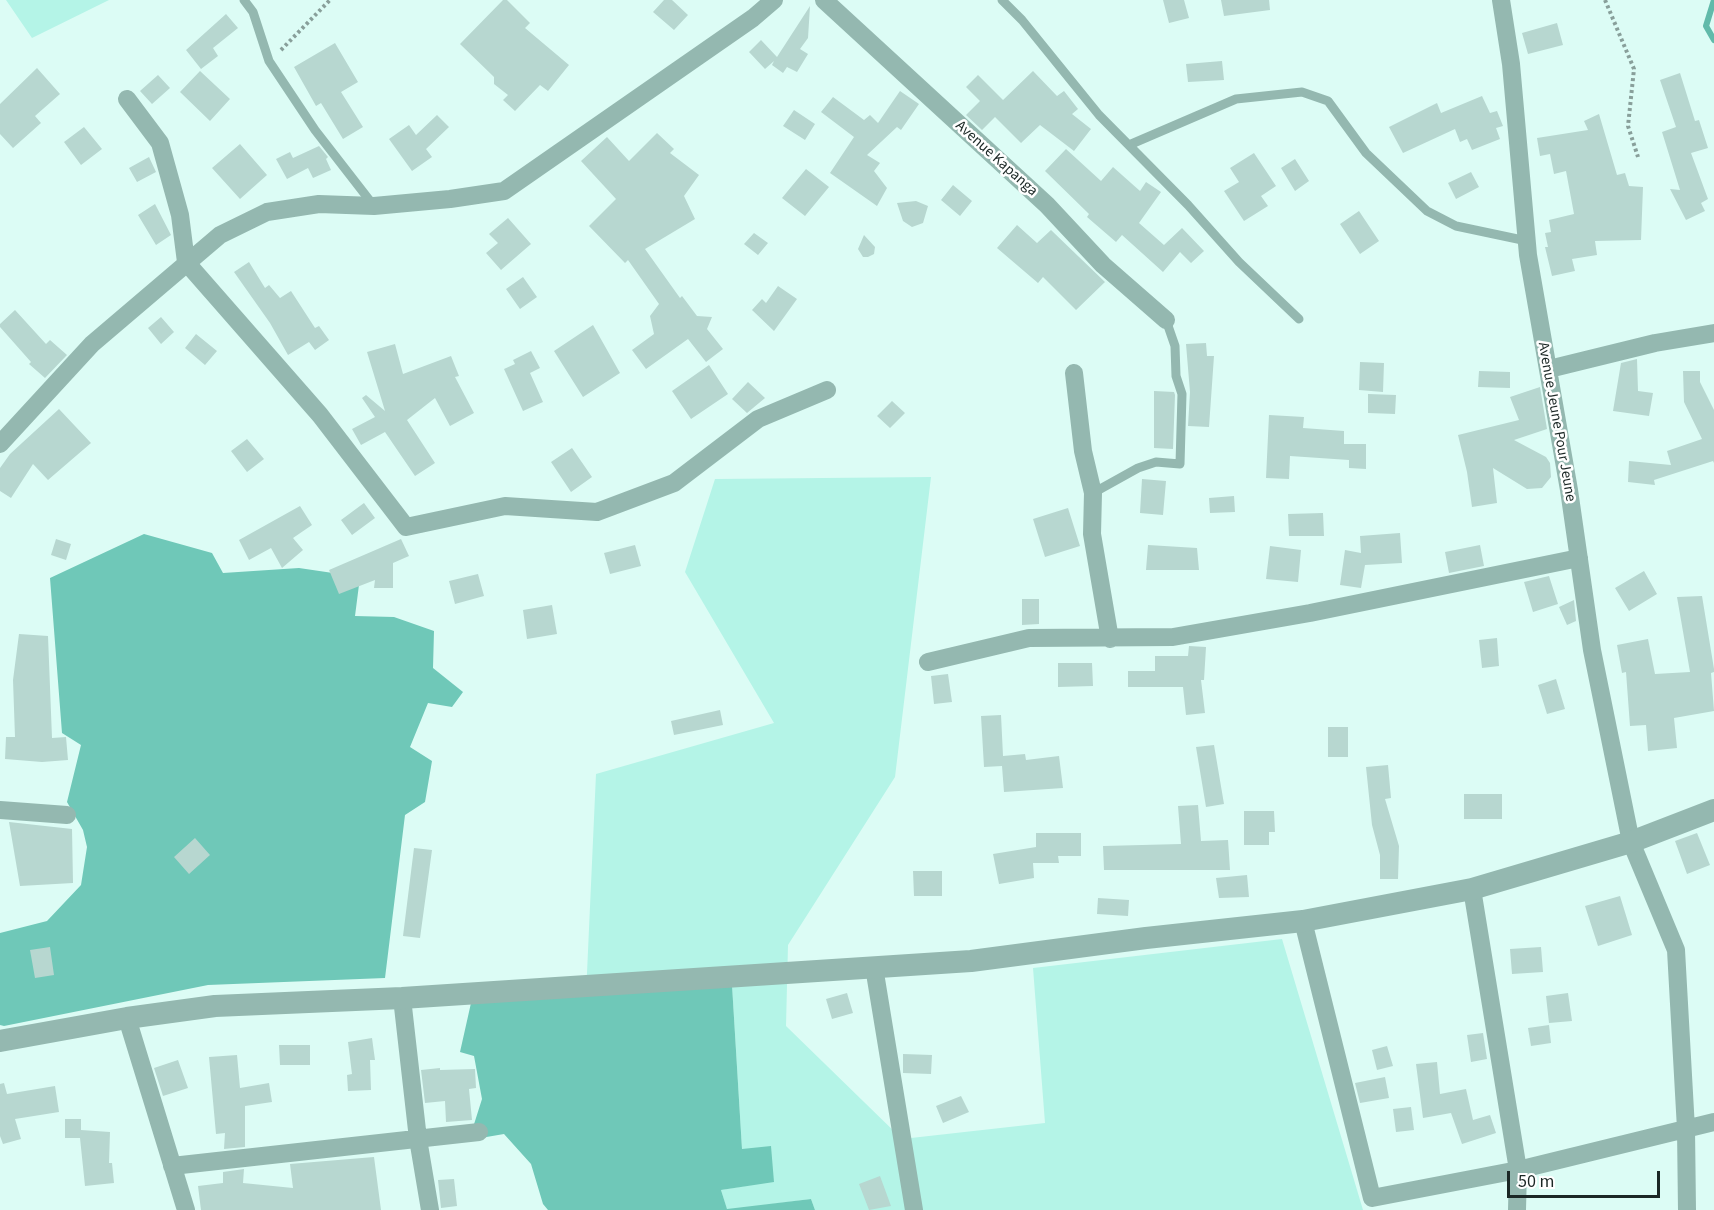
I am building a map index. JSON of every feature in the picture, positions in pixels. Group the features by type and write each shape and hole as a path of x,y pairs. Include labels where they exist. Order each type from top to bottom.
{"street":[{"path":"0,444 92,344 220,235 267,212 319,204 374,206 504,191 753,18 774,0"},
{"name":"Avenue Kapanga","path":"824,0 1047,205 1103,265 1166,320"},
{"name":"Avenue Jeune Pour Jeune","path":"1501,0 1511,64 1527,241 1538,320 1549,369 1592,650 1632,842 1676,951 1686,1129 1687,1210"},
{"path":"127,99 160,143 180,215 186,262 320,415 406,527 505,506 597,512 674,483 758,419 827,390"},
{"path":"1549,369 1643,346 1714,333"},
{"path":"1074,373 1083,451 1093,493 1092,534 1110,639"},
{"path":"928,662 1029,638 1173,637 1310,613 1579,558"},
{"path":"0,810 67,815"},
{"path":"0,1041 127,1018 215,1006 402,998 971,961 1146,938 1303,921 1472,889 1632,842 1714,810"},
{"path":"1472,889 1518,1170 1517,1210"},
{"path":"1303,921 1372,1198 1518,1170 1714,1122"},
{"path":"874,967 914,1210"},
{"path":"402,998 418,1138 430,1210"},
{"path":"127,1018 186,1210"},
{"path":"172,1166 480,1132"}],"lane":[{"path":"244,0 253,12 269,61 315,130 374,206"},
{"path":"1002,0 1022,20 1099,114 1188,205 1239,262 1299,319"},
{"path":"1128,145 1236,99 1302,92 1328,101 1366,153 1427,211 1456,226 1527,241"},
{"path":"1093,493 1138,468 1156,462 1180,464 1182,394 1176,376 1175,346 1166,320"}],"path":[{"path":"269,61 330,0"},
{"path":"1605,0 1634,69 1628,126 1638,157"}],"green space":[{"path":"6,0 109,0 32,38"},
{"path":"931,477 895,777 788,945 786,1026 902,1139 1045,1123 1033,968 1282,939 1363,1210 815,1210 811,1199 727,1210 721,1190 774,1181 742,1149 732,985 586,995 596,774 774,723 685,572 715,479"},
{"path":"144,534 212,553 223,573 299,568 360,577 355,616 394,617 434,631 433,668 463,692 452,707 428,703 410,747 432,761 425,802 405,815 385,978 208,985 0,1025 0,933 47,921 81,885 87,847 83,830 67,802 81,745 62,733 50,578"},
{"path":"732,985 742,1149 771,1146 774,1182 721,1190 727,1209 811,1199 815,1210 548,1210 543,1204 531,1164 504,1134 469,1140 482,1099 474,1056 460,1052 471,1003"}],"building":[{"path":"503,0 507,0 530,23 525,28 569,65 548,91 540,85 515,111 503,100 508,95 494,84 494,77 460,44"},
{"path":"664,0 672,0 688,15 674,30 653,12"},
{"path":"1163,0 1184,0 1189,18 1169,23"},
{"path":"1221,0 1269,0 1270,10 1224,16"},
{"path":"810,6 808,38 800,49 808,54 797,72 787,67 783,73 772,65 774,61 765,69 749,52 761,40 777,57"},
{"path":"226,14 238,28 213,48 218,56 201,69 186,50"},
{"path":"1557,23 1563,45 1528,54 1522,33"},
{"path":"335,43 358,82 341,92 363,127 343,139 321,103 316,106 294,67"},
{"path":"1222,61 1224,80 1188,82 1186,64"},
{"path":"37,68 60,94 35,116 41,123 13,148 0,134 0,104"},
{"path":"200,71 230,99 210,121 180,92"},
{"path":"1033,71 1057,96 1064,91 1078,109 1072,114 1091,129 1074,151 1040,125 1021,143 995,117 982,130 966,115 980,101 966,87 978,75 1003,100"},
{"path":"1680,73 1695,121 1699,120 1708,148 1691,153 1708,199 1701,203 1705,211 1686,220 1670,189 1680,190 1662,132 1676,127 1660,80"},
{"path":"158,75 170,88 152,104 140,91"},
{"path":"900,91 919,104 901,130 897,127 867,155 880,163 874,171 887,188 877,206 830,173 854,137 821,112 833,97 864,120 870,115 878,123"},
{"path":"1482,96 1490,113 1497,111 1503,126 1496,128 1500,139 1472,150 1467,139 1460,142 1455,129 1403,153 1389,127 1437,103 1441,113"},
{"path":"794,110 815,124 805,140 783,126"},
{"path":"1599,114 1617,175 1625,173 1629,186 1643,187 1641,240 1595,241 1597,255 1572,259 1575,271 1552,276 1545,247 1548,247 1545,233 1551,232 1549,220 1574,214 1566,171 1554,174 1550,154 1540,156 1537,138 1588,130 1584,121"},
{"path":"437,115 449,127 426,149 432,157 412,171 389,139 409,125 416,135"},
{"path":"84,127 102,149 81,165 64,142"},
{"path":"657,133 674,149 670,153 699,175 684,196 695,219 645,249 680,298 682,296 697,316 712,317 707,329 723,349 706,362 688,339 646,369 632,350 654,334 650,316 659,304 628,260 625,263 589,226 616,199 581,161 607,137 629,161"},
{"path":"240,144 267,175 240,199 212,168"},
{"path":"319,146 328,157 326,159 331,170 313,178 308,168 287,179 276,159 290,152 293,158"},
{"path":"1066,149 1101,181 1113,167 1140,191 1146,182 1161,192 1139,223 1164,245 1182,228 1204,251 1191,263 1180,252 1163,272 1122,235 1116,242 1087,217 1089,214 1045,171"},
{"path":"1254,153 1276,186 1261,196 1268,206 1244,221 1224,191 1239,182 1230,168"},
{"path":"149,157 156,172 137,182 129,168"},
{"path":"1295,159 1309,181 1295,191 1281,168"},
{"path":"806,169 829,187 805,216 782,198"},
{"path":"1471,172 1479,187 1456,199 1448,183"},
{"path":"953,185 972,201 960,216 941,200"},
{"path":"916,201 928,206 923,223 912,227 903,221 897,203"},
{"path":"155,204 171,235 156,245 138,215"},
{"path":"1359,211 1379,241 1360,254 1340,224"},
{"path":"508,218 531,244 501,270 486,253 498,243 489,234"},
{"path":"1017,225 1037,243 1051,230 1105,282 1076,310 1043,277 1038,283 997,248"},
{"path":"754,233 768,243 758,255 744,244"},
{"path":"864,235 875,247 874,254 868,257 863,257 858,249"},
{"path":"249,262 265,288 269,285 280,298 291,291 315,328 319,326 329,340 315,350 309,342 288,355 270,323 234,272"},
{"path":"523,277 537,297 520,309 506,289"},
{"path":"778,286 797,299 774,331 752,310 762,299 766,303"},
{"path":"15,310 46,344 50,340 67,355 45,378 29,364 31,362 0,327 0,324"},
{"path":"161,317 174,332 161,344 148,328"},
{"path":"593,325 620,373 583,397 554,351"},
{"path":"196,334 217,351 205,365 185,348"},
{"path":"1206,343 1207,356 1214,356 1209,427 1188,426 1190,392 1186,344"},
{"path":"395,344 403,374 451,356 459,376 455,377 474,413 450,426 435,398 407,420 435,463 415,476 385,432 361,445 352,429 375,417 362,398 366,395 385,411 367,352"},
{"path":"531,351 540,368 530,373 543,402 523,411 504,369 515,364 513,360"},
{"path":"1637,359 1638,391 1653,393 1649,416 1613,411 1621,363"},
{"path":"1360,362 1384,363 1383,392 1359,390"},
{"path":"709,365 728,394 691,419 672,391"},
{"path":"1479,371 1510,372 1510,388 1478,387"},
{"path":"1683,371 1700,371 1700,382 1714,410 1714,463 1713,461 1654,480 1655,485 1628,482 1629,461 1671,465 1667,451 1702,439 1684,402"},
{"path":"748,382 765,398 747,413 732,399"},
{"path":"1540,387 1547,429 1514,440 1546,457 1550,463 1551,477 1542,488 1527,489 1493,468 1497,503 1472,507 1458,435 1519,420 1510,397"},
{"path":"1154,391 1174,392 1175,395 1173,449 1154,448"},
{"path":"1368,394 1396,395 1395,414 1368,413"},
{"path":"892,401 905,413 890,428 877,416"},
{"path":"59,409 91,443 48,480 33,464 11,498 0,491 0,468 10,454"},
{"path":"1269,415 1304,417 1303,428 1344,431 1344,444 1366,444 1366,469 1349,468 1349,460 1290,456 1289,479 1266,478"},
{"path":"247,439 264,459 247,472 231,451"},
{"path":"572,448 592,477 571,492 551,462"},
{"path":"1142,479 1166,481 1163,515 1140,513"},
{"path":"1234,496 1235,512 1210,513 1209,498"},
{"path":"364,503 375,518 352,535 341,520"},
{"path":"300,506 312,525 293,538 303,550 282,568 271,548 249,560 239,540"},
{"path":"1068,508 1080,546 1045,557 1033,519"},
{"path":"1323,513 1324,536 1289,536 1288,514"},
{"path":"1400,533 1402,563 1365,565 1361,588 1340,585 1345,550 1361,553 1360,536"},
{"path":"56,539 71,544 66,560 51,555"},
{"path":"401,539 409,556 393,563 393,588 374,588 375,580 339,594 329,570"},
{"path":"635,545 641,566 610,574 604,553"},
{"path":"1148,545 1197,548 1199,570 1146,570"},
{"path":"1480,545 1484,566 1449,573 1445,552"},
{"path":"1270,546 1301,550 1298,582 1266,579"},
{"path":"1644,571 1657,594 1629,611 1615,588"},
{"path":"478,574 484,596 455,604 449,581"},
{"path":"1549,576 1558,604 1533,612 1524,582"},
{"path":"1702,596 1714,669 1711,673 1714,711 1674,718 1677,748 1648,751 1646,725 1630,726 1626,672 1622,673 1617,645 1648,639 1655,674 1690,672 1677,597"},
{"path":"1022,599 1039,599 1039,624 1022,625"},
{"path":"1574,600 1576,621 1567,625 1559,607"},
{"path":"552,605 557,634 527,639 523,610"},
{"path":"19,634 48,636 52,738 66,737 68,760 42,762 5,759 6,737 15,737 13,680"},
{"path":"1497,638 1499,666 1482,668 1479,640"},
{"path":"1189,646 1206,647 1204,680 1201,680 1205,713 1186,715 1183,687 1128,687 1128,671 1155,671 1155,656 1188,656"},
{"path":"1058,663 1092,663 1093,686 1058,687"},
{"path":"948,674 952,702 934,704 931,676"},
{"path":"1556,679 1565,709 1547,714 1538,685"},
{"path":"720,710 723,725 674,735 671,721"},
{"path":"1001,715 1003,756 1025,754 1026,760 1059,756 1063,788 1004,792 1002,766 984,767 981,716"},
{"path":"1328,727 1348,727 1348,757 1328,757"},
{"path":"1214,745 1224,804 1206,807 1196,747"},
{"path":"1388,765 1391,798 1385,799 1399,846 1398,879 1380,879 1380,855 1372,825 1366,767"},
{"path":"1464,794 1502,794 1502,819 1464,819"},
{"path":"1198,805 1201,841 1228,840 1230,870 1104,870 1103,846 1181,844 1178,806"},
{"path":"1244,811 1274,811 1275,832 1269,832 1269,845 1244,845"},
{"path":"9,822 72,829 73,883 20,886"},
{"path":"1036,833 1081,833 1081,856 1058,856 1059,863 1033,863 1034,878 999,884 993,854 1036,847"},
{"path":"1697,833 1710,865 1687,874 1675,841"},
{"path":"195,838 210,855 189,874 174,857"},
{"path":"414,848 432,850 420,938 403,936"},
{"path":"913,871 942,871 942,896 914,896"},
{"path":"1247,875 1249,897 1219,898 1216,878"},
{"path":"1620,896 1632,935 1598,946 1585,906"},
{"path":"1098,898 1129,900 1128,916 1097,914"},
{"path":"50,947 54,975 35,978 30,950"},
{"path":"1541,947 1543,972 1512,974 1510,949"},
{"path":"847,993 853,1013 832,1019 826,999"},
{"path":"1568,993 1572,1021 1549,1023 1546,996"},
{"path":"1549,1025 1551,1043 1531,1046 1528,1028"},
{"path":"1483,1033 1487,1059 1471,1062 1467,1035"},
{"path":"372,1038 375,1060 370,1060 371,1090 348,1091 347,1075 352,1074 348,1042"},
{"path":"279,1045 310,1045 310,1065 280,1065"},
{"path":"1387,1046 1393,1066 1377,1070 1372,1050"},
{"path":"903,1054 932,1055 931,1074 903,1073"},
{"path":"237,1055 240,1088 269,1083 272,1102 245,1106 245,1147 224,1149 225,1133 216,1134 209,1057"},
{"path":"178,1060 188,1088 163,1096 154,1068"},
{"path":"1437,1062 1440,1094 1466,1089 1473,1120 1490,1115 1496,1133 1462,1144 1451,1113 1423,1118 1416,1064"},
{"path":"440,1068 440,1070 475,1069 476,1088 469,1089 472,1120 446,1122 445,1101 425,1103 421,1070"},
{"path":"1385,1077 1389,1098 1360,1103 1355,1083"},
{"path":"4,1083 7,1094 55,1086 59,1112 15,1119 21,1139 3,1144 0,1136 0,1084"},
{"path":"961,1096 969,1112 943,1123 936,1106"},
{"path":"1411,1107 1414,1130 1396,1132 1393,1109"},
{"path":"65,1119 81,1119 81,1130 110,1132 109,1163 112,1163 114,1183 85,1186 80,1138 65,1138"},
{"path":"374,1157 381,1210 201,1210 198,1186 223,1183 223,1172 244,1169 243,1183 293,1188 290,1164"},
{"path":"880,1176 891,1206 869,1210 859,1184"},
{"path":"454,1179 457,1206 441,1208 438,1180"}],"waterway":[{"path":"1714,0 1706,26 1714,40"}]}
